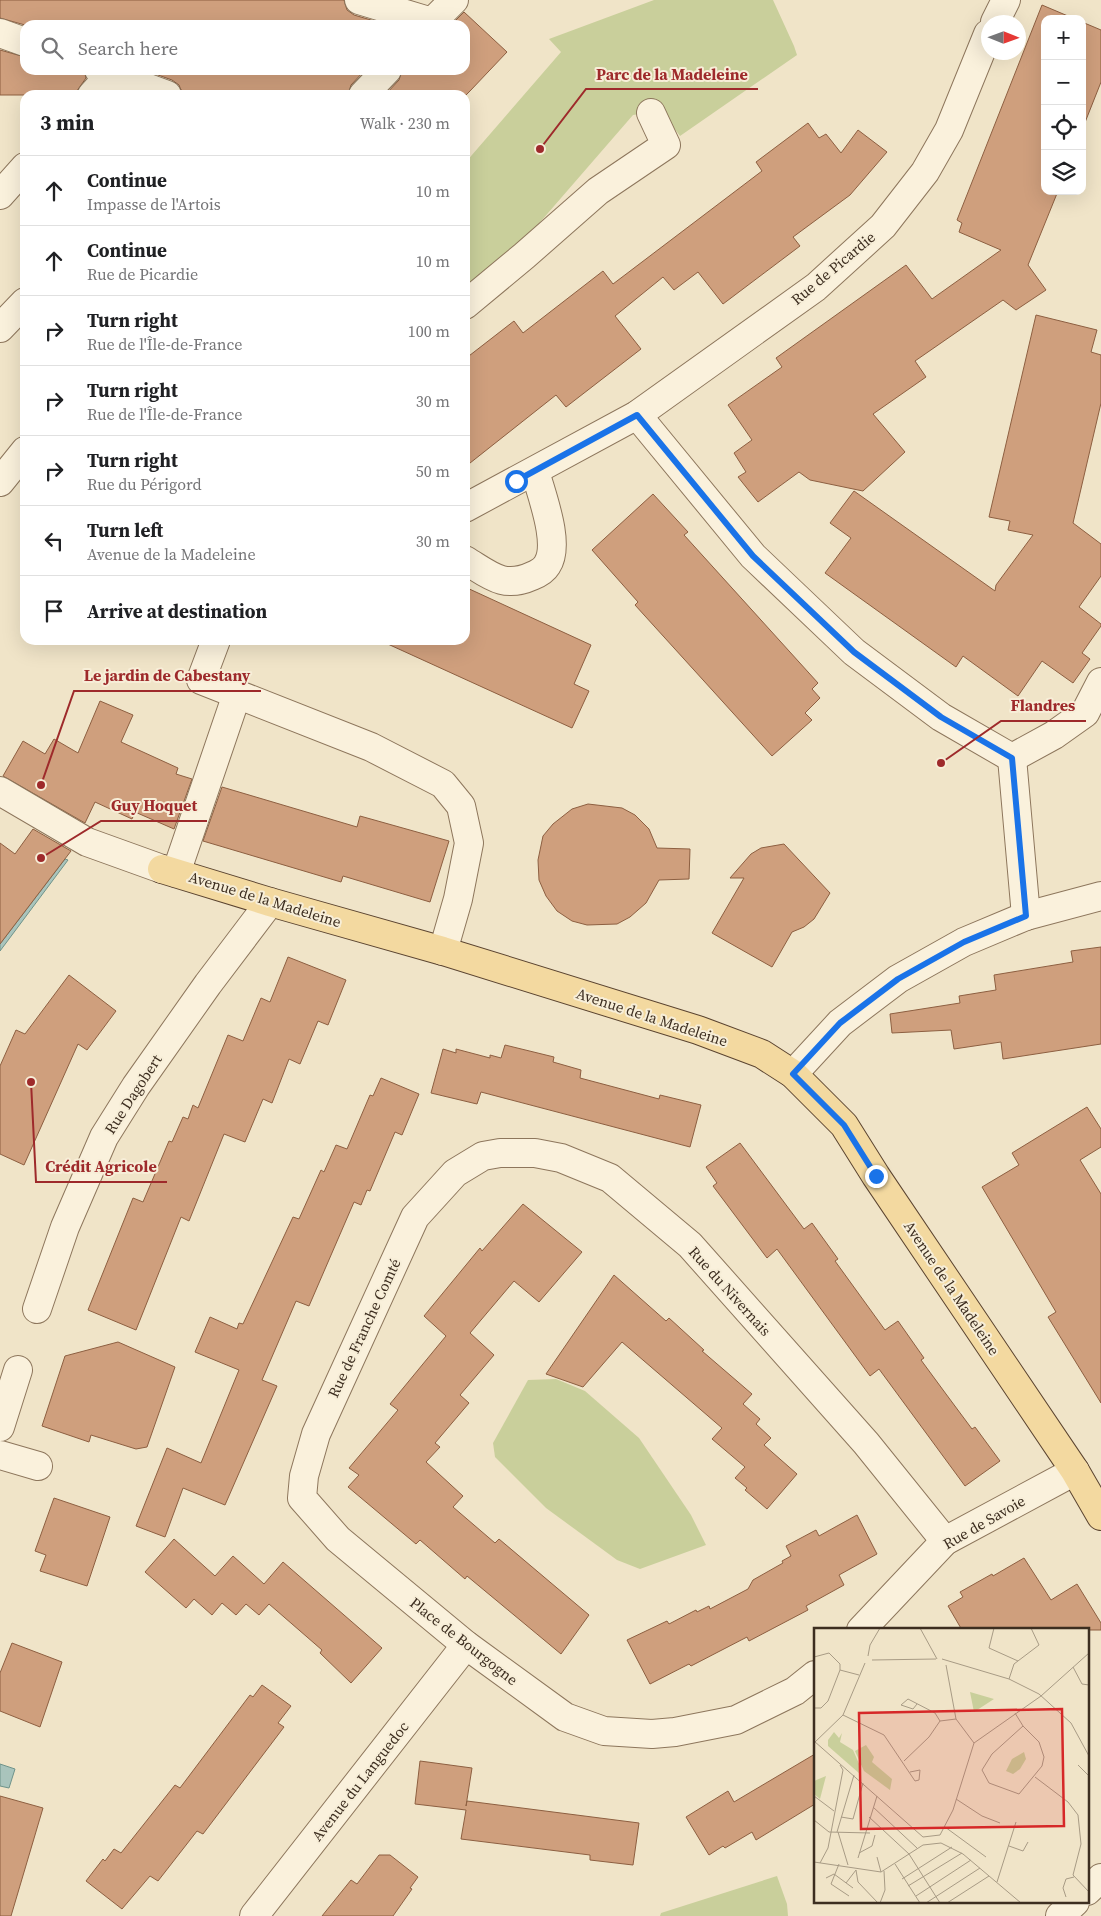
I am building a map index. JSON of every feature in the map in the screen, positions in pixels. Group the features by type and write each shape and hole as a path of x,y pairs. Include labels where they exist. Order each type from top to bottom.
{"main road":[{"name":"Avenue de la Madeleine","path":"169,871 443,951 698,1030 762,1054 793,1074 844,1125 876,1176 1075,1471 1101,1516"}],"street":[{"path":"359,0 419,20"},
{"path":"435,20 454,0"},
{"path":"998,15 1006,0"},
{"path":"0,33 20,40"},
{"name":"Rue de Picardie","path":"470,505 637,415 816,287 883,226 924,172 949,130 981,51"},
{"path":"95,90 103,75"},
{"path":"113,75 154,90"},
{"path":"368,90 382,75"},
{"path":"470,301 598,191 666,146 651,113"},
{"path":"0,195 20,173"},
{"path":"0,328 20,307"},
{"path":"637,415 753,556 854,652 941,717 1012,758"},
{"path":"0,482 20,457"},
{"path":"470,563 500,581 519,582 547,566 551,556 551,539 535,471"},
{"path":"214,645 201,680 371,747 443,784 461,806 469,843 458,900 443,951"},
{"path":"1012,758 1054,735 1085,713 1101,682"},
{"path":"169,871 237,694"},
{"path":"1012,758 1026,916"},
{"name":"Avenue de la Madeleine","path":"1,795 87,842 169,871"},
{"path":"793,1074 840,1023 898,979 964,942 1026,916 1101,896"},
{"name":"Rue Dagobert","path":"37,1309 65,1227 104,1137 136,1086 208,984 270,902"},
{"name":"Rue du Nivernais","path":"455,1173 483,1156 500,1153 536,1154 561,1158 610,1178 690,1245 866,1443 944,1541"},
{"name":"Rue de Franche Comté","path":"302,1498 304,1476 316,1434 415,1216 455,1173"},
{"path":"0,1427 18,1370"},
{"path":"0,1455 38,1466"},
{"name":"Rue de Savoie","path":"863,1628 944,1541 1075,1471"},
{"name":"Place de Bourgogne","path":"302,1498 338,1539 466,1645 565,1717 604,1731 652,1734 675,1732 736,1720 795,1691 814,1676"},
{"name":"Avenue du Languedoc","path":"254,1916 466,1645"},
{"path":"1088,1890 1101,1878"},
{"path":"1060,1916 1073,1904"}],"green space":[{"path":"654,0 773,0 797,55 680,136 661,111 633,115 535,228 470,296 470,157 561,52 549,39"},
{"path":"556,1379 585,1391 639,1438 691,1515 706,1545 640,1569 617,1560 546,1508 495,1457 493,1443 528,1380"},
{"path":"777,1876 787,1904 788,1916 660,1916 661,1913"}],"water":[{"path":"65,859 68,860 0,951 0,944"},
{"path":"0,1764 15,1769 9,1788 0,1786"}],"building":[{"path":"0,0 344,0 347,10 354,15 371,20 20,20 20,24 0,18"},
{"path":"1042,5 1066,15 1041,15 1041,195 1056,195 1028,265 1046,290 1016,310 1003,300 915,361 926,377 873,414 905,452 863,491 810,480 799,472 758,502 738,477 746,472 734,453 752,440 728,405 782,367 776,358 906,265 932,299 1001,250 959,232 962,223 957,220 1020,60 1026,60 1026,45"},
{"path":"464,12 507,52 470,91 390,90 399,80 400,75 470,75 470,20 456,20"},
{"path":"1086,24 1101,30 1101,82 1086,120"},
{"path":"0,50 20,56 20,75 85,75 86,78 78,90 20,90 20,95 0,95"},
{"path":"158,75 360,75 351,85 350,90 181,90 179,85 172,80"},
{"path":"808,123 819,138 826,134 841,153 858,130 887,152 850,195 793,237 800,246 723,304 698,272 674,290 663,277 615,316 641,349 566,407 556,395 470,463 470,355 514,321 523,333 603,271 613,284 762,171 756,162"},
{"path":"1036,315 1097,330 1091,352 1101,355 1101,403 1073,523 1101,544 1101,576 1079,607 1101,624 1101,626 1082,653 1090,659 1073,683 1042,661 1018,696 963,656 956,667 825,573 851,538 830,523 854,491 995,591 996,585 1033,535 1008,530 1010,521 989,517"},
{"path":"653,494 688,532 684,535 818,683 812,689 820,698 805,713 812,720 772,756 635,605 638,602 592,550"},
{"path":"470,589 591,645 574,684 589,691 572,728 390,645 470,645"},
{"path":"100,701 133,715 121,742 178,768 176,774 192,779 174,829 135,812 132,819 95,802 85,823 3,776 23,741 45,754 54,739 78,753"},
{"path":"222,787 357,827 360,816 449,841 430,902 343,876 341,882 203,841"},
{"path":"588,804 622,808 635,815 649,829 657,848 690,849 689,879 659,880 646,903 630,917 617,924 587,925 572,921 557,911 546,896 539,880 538,860 543,836 553,824 572,809"},
{"path":"33,829 71,851 0,944 0,843 15,854"},
{"path":"784,844 830,893 814,919 804,927 792,932 772,967 712,933 744,878 730,878 751,854 761,848"},
{"path":"1101,947 1101,1044 1003,1059 1001,1042 954,1049 951,1030 892,1033 890,1014 960,1003 959,996 996,990 994,975 1073,962 1071,951"},
{"path":"288,957 346,980 328,1025 318,1021 300,1064 289,1059 272,1103 263,1099 245,1142 224,1134 189,1221 181,1217 136,1330 88,1310 133,1198 143,1202 169,1141 172,1142 183,1117 188,1119 193,1105 198,1108 228,1035 243,1041 261,998 270,1002"},
{"path":"69,975 116,1011 87,1050 78,1044 24,1165 0,1154 0,1066 16,1030 25,1034"},
{"path":"505,1045 554,1057 553,1062 581,1070 580,1078 659,1099 660,1095 701,1105 690,1147 481,1092 477,1104 431,1093 443,1049 456,1053 456,1049 490,1058 490,1055 501,1058"},
{"path":"381,1078 419,1094 402,1135 395,1132 370,1191 367,1190 361,1205 354,1202 309,1306 296,1301 262,1380 277,1386 225,1505 183,1488 165,1537 136,1526 167,1448 201,1463 239,1370 195,1352 210,1317 237,1329 239,1323 243,1324 293,1217 299,1219 321,1170 324,1172 336,1145 347,1149 370,1095 373,1096"},
{"path":"1087,1107 1101,1129 1101,1147 1080,1160 1101,1194 1101,1403 1048,1317 1056,1312 982,1187 1019,1165 1012,1153"},
{"path":"740,1143 804,1229 812,1223 838,1259 835,1261 885,1330 898,1321 924,1358 921,1360 972,1429 975,1427 1000,1461 965,1486 879,1369 870,1376 777,1249 767,1258 713,1186 717,1183 706,1167"},
{"path":"523,1204 582,1252 539,1302 514,1281 470,1333 494,1355 460,1395 469,1403 435,1443 440,1447 426,1462 463,1496 453,1507 495,1543 499,1539 589,1615 561,1654 467,1576 465,1579 420,1540 416,1544 348,1487 359,1475 349,1468 398,1410 390,1404 446,1336 424,1316 480,1248 482,1251"},
{"path":"614,1275 666,1321 669,1318 704,1350 702,1351 752,1394 743,1404 760,1419 756,1424 771,1438 764,1445 797,1474 767,1509 745,1490 747,1488 735,1478 745,1467 712,1439 722,1428 622,1342 583,1387 546,1374"},
{"path":"118,1342 175,1367 147,1447 136,1449 91,1435 89,1442 42,1426 65,1356"},
{"path":"54,1498 110,1517 87,1586 40,1571 46,1555 35,1551"},
{"path":"857,1515 877,1554 839,1575 844,1585 806,1606 808,1610 749,1641 747,1637 691,1666 689,1664 650,1684 627,1640 667,1621 669,1624 696,1610 697,1612 709,1606 710,1609 748,1589 753,1580 783,1563 782,1561 791,1556 786,1546 816,1530 819,1536"},
{"path":"174,1539 215,1576 233,1556 264,1584 283,1562 382,1648 351,1683 320,1653 322,1650 269,1604 259,1615 246,1604 236,1615 222,1603 212,1615 194,1599 186,1608 145,1572"},
{"path":"1024,1558 1051,1600 1077,1584 1101,1623 1101,1630 1088,1630 1088,1628 961,1628 948,1606 963,1597 960,1592 992,1574 993,1576"},
{"path":"12,1643 62,1662 40,1727 0,1711 0,1673"},
{"path":"262,1685 291,1706 278,1723 284,1727 203,1834 197,1831 158,1881 150,1876 122,1909 86,1881 103,1859 105,1861 114,1849 121,1853 175,1785 180,1788 250,1695 253,1697"},
{"path":"814,1755 814,1805 756,1840 752,1832 709,1855 686,1817 728,1791 734,1802"},
{"path":"420,1761 472,1768 466,1806 467,1801 639,1823 633,1865 590,1860 590,1855 461,1839 466,1810 415,1804"},
{"path":"0,1796 43,1808 11,1916 0,1916"},
{"path":"379,1855 390,1855 418,1877 393,1916 322,1916 351,1880 357,1884"}],"place":[{"name":"Parc de la Madeleine","path":"540,149"},
{"name":"Flandres","path":"941,763"},
{"name":"Le jardin de Cabestany","path":"41,785"},
{"name":"Guy Hoquet","path":"41,858"},
{"name":"Crédit Agricole","path":"31,1082"}],"route":[{"path":"516,481 637,415 753,556 854,652 941,717 1012,758 1026,916 964,942 898,979 840,1023 793,1074 844,1125 876,1176"}]}
